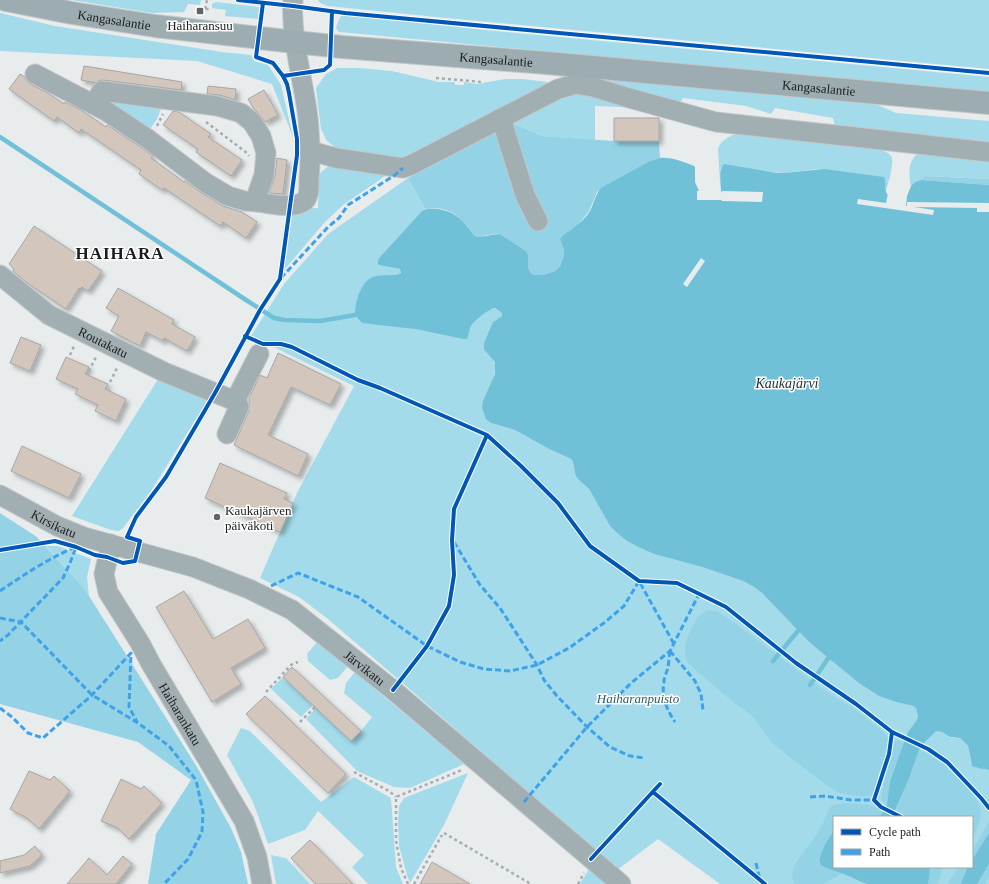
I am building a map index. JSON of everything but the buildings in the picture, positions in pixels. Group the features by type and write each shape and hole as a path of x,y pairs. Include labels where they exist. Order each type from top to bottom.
{"main road":[{"name":"Kangasalantie","path":"6,0 72,13 155,26 295,42 989,103"}],"street":[{"path":"35,74 106,111 148,139 206,183 228,196 245,201 278,205 289,205 303,202 308,195 311,151 308,118 292,17 293,0"},
{"path":"311,151 336,158 403,168 558,89 576,84 593,86 629,98 716,122 989,152"},
{"path":"93,104 102,91 217,106 240,113 252,122 261,136 266,153 264,175 257,195 258,202"},
{"path":"502,118 525,195 538,221"},
{"name":"Routakatu","path":"0,275 49,315 164,372 235,401"},
{"path":"228,434 239,407 235,401 259,354"},
{"name":"Kirsikatu","path":"0,495 57,526 84,537 111,544"},
{"name":"Haiharankatu","path":"111,544 104,574 108,592 140,643 244,821 257,857 262,884"},
{"name":"Järvikatu","path":"111,544 193,567 249,589 292,610 393,690 621,884"}],"path":[{"path":"200,11 207,9 207,0"},
{"path":"436,78 482,82"},
{"path":"148,139 156,129 171,100"},
{"path":"201,118 247,153 250,158"},
{"path":"266,692 291,665 298,662"},
{"path":"300,722 315,707"},
{"path":"396,797 463,770"},
{"path":"354,772 390,791 396,797 396,842 401,868 408,884"},
{"path":"414,884 443,834 531,884"}],"green space":[{"path":"72,0 201,0 200,5 188,4 184,12 152,13"},
{"path":"318,0 989,0 989,69 328,6 320,3"},
{"path":"216,2 259,7 258,19 225,16 226,10 212,8 212,4"},
{"path":"0,13 55,26 222,52 251,55 254,61 268,65 281,85 293,137 272,84 197,61 0,51"},
{"path":"344,15 485,30 989,77 989,93 339,32 336,28 340,17"},
{"path":"337,68 392,71 439,82 455,82 455,85 464,85 464,82 477,84 505,79 523,79 547,82 548,88 405,165 341,152 327,141 321,129 316,88 326,74"},
{"path":"552,74 878,105 896,113 989,121 989,149 836,131 833,118 775,108 771,114 746,106 683,98 679,104 581,79 555,76"},
{"path":"576,89 644,108 595,106 595,140 542,136 508,121"},
{"path":"115,100 161,109 157,119 148,132 111,107"},
{"path":"755,134 791,139 834,142 867,147 886,152 891,156 892,163 886,191 885,179 819,169 784,173 721,168 720,183 718,149 724,140 733,135"},
{"path":"917,154 989,159 989,179 924,176 921,180 914,182 911,188 909,175 910,165"},
{"path":"332,163 394,170 343,205 324,223 284,270 293,209 318,208 319,174"},
{"name":"Haiharanpuisto","path":"408,178 425,209 379,258 379,265 400,269 400,274 397,274 415,329 466,339 471,326 482,315 495,308 502,313 502,316 499,319 495,320 484,343 486,352 495,362 491,423 515,430 549,449 571,459 575,473 589,489 610,526 627,541 654,554 702,567 743,581 754,587 762,593 809,642 829,657 896,702 916,708 918,717 940,731 952,738 960,738 968,746 971,763 976,768 984,768 989,770 989,884 720,884 658,839 617,870 328,619 299,597 260,578 297,493 354,386 251,336 284,284 328,234"},
{"path":"160,376 204,392 206,403 151,491 123,528 119,531 111,530 72,516"},
{"path":"46,546 58,546 91,559 87,577 89,596 84,588"},
{"path":"317,642 348,666 338,678 330,680 308,661 307,654"},
{"path":"355,672 464,764 410,788 394,787 357,771 306,719 316,708 352,741 372,717 344,693 346,683"},
{"path":"283,677 313,705 301,717 271,689"},
{"path":"241,728 250,731 321,802 354,777 391,798 396,867 403,884 368,884 352,867 364,855 318,811 305,830 268,844 253,802 227,755"},
{"path":"468,773 444,825 410,883 399,846 399,806 404,798"},
{"path":"271,855 286,858 310,884 276,884"},
{"path":"589,869 606,884 580,884"}],"shaded area":[{"path":"508,121 542,136 614,141 659,141 660,158 650,161 597,192 589,211 577,226 560,239 564,250 564,255 560,266 555,271 543,275 534,275 531,273 528,268 528,256 526,251 500,234 475,236 460,218 449,211 434,208 425,209 408,178"},
{"path":"924,176 989,179 989,185 921,180"},
{"path":"0,513 37,537 84,588 197,767 231,828 241,852 248,884 148,884 156,834 191,780 138,742 0,704"},
{"path":"708,610 716,611 728,618 821,688 853,708 884,732 889,739 881,775 874,795 866,797 848,795 840,793 828,786 772,743 754,718 691,666 685,654 687,640 697,618"},
{"path":"898,740 904,742 890,782 887,805 882,801 881,795 894,743"},
{"path":"919,750 934,757 965,786 980,806 980,819 973,837 973,816 903,816 896,809"},
{"path":"844,803 869,805 884,811 881,815 878,816 833,816 833,833 825,845 821,857 825,867 843,873 823,884 796,884 792,874 797,862 824,822 830,807"},
{"path":"989,821 989,833 973,858 973,850"},
{"path":"989,864 989,877 985,884 977,884"},
{"path":"930,868 941,868 941,876 938,884 928,884"},
{"path":"958,868 968,868 961,884 947,884"}],"water":[{"name":"Kaukajärvi","path":"660,158 673,159 694,166 695,182 699,191 721,192 720,174 724,164 777,173 824,169 884,177 887,194 906,197 913,184 921,180 989,185 989,770 972,766 968,746 960,738 950,737 937,731 919,750 908,781 892,816 878,816 881,815 887,805 890,782 899,756 908,732 918,717 916,708 879,696 859,683 809,642 762,593 754,587 743,581 702,567 654,554 627,541 610,526 589,489 577,478 571,459 549,449 515,430 491,423 486,419 482,408 483,401 495,374 495,362 484,349 484,343 493,322 502,316 502,313 495,308 482,315 471,326 467,339 415,329 362,323 355,315 356,304 360,292 366,282 376,276 395,275 401,273 400,269 379,265 379,258 422,211 437,209 449,212 459,218 475,236 481,237 500,234 526,251 528,255 528,268 531,273 534,275 543,275 555,271 560,266 564,255 564,250 560,239 584,219 590,211 597,193 601,188 650,161"},
{"path":"833,832 833,868 930,868 928,884 867,884 821,865 820,858 826,843"},
{"path":"989,833 989,864 977,884 961,884 968,868 973,868 973,858"}],"pier":[{"path":"697,191 721,191 721,193 722,191 763,192 762,202 697,200"},
{"path":"888,193 907,196 906,206 907,202 989,203 989,212 977,212 977,208 914,207 934,210 933,215 857,204 858,199 886,203"},
{"path":"701,258 705,261 687,287 683,284"}],"waterway":[{"path":"0,137 274,318 285,320 320,321 355,315"},
{"path":"773,661 798,631"},
{"path":"810,685 829,657"}],"marked path":[{"path":"281,278 328,227 339,218 348,205 395,175 403,168"},
{"path":"454,542 480,585 500,608 537,665 544,680 557,696 587,727 610,747 630,756 645,758"},
{"path":"0,591 47,561 76,547 63,578 8,635 0,641"},
{"path":"271,586 298,573 358,597 427,646 460,662 484,669 510,671 537,665 569,648 604,623 624,606 639,581 674,644"},
{"path":"524,802 587,727 631,683 670,651 699,594"},
{"path":"0,618 21,622 92,695 138,723 169,746 196,780 203,812 202,832 188,859 164,884"},
{"path":"670,651 663,693 669,713 675,722"},
{"path":"670,651 695,681 701,694 703,710"},
{"path":"0,708 12,717 28,733 43,738 92,695 131,653 129,707 137,722"},
{"path":"810,797 825,796 851,800 874,800"},
{"path":"756,863 760,880"}],"cycle path":[{"path":"238,0 345,13 989,73"},
{"path":"0,550 55,541 123,563 135,561 140,541 127,537 136,517 166,477 215,393 260,310 280,279 297,155 297,139 287,84 273,63 256,57 263,3"},
{"path":"283,76 324,70 330,65 332,11"},
{"path":"245,336 263,344 281,344 292,347 358,380 380,388 487,435 558,503 590,546 639,581 677,583 726,607 796,663 856,704 892,732 928,749 947,762 989,808"},
{"path":"393,690 427,646 449,606 454,575 452,540 454,509 487,435"},
{"path":"892,732 889,754 874,800 881,807 899,816"},
{"path":"591,859 660,784"},
{"path":"653,792 765,884"}],"place":[{"name":"Haiharansuu","path":"200,11"},
{"name":"Kaukajärven päiväkoti","path":"217,517"}],"district":[{"name":"HAIHARA","path":"120,253"}]}
